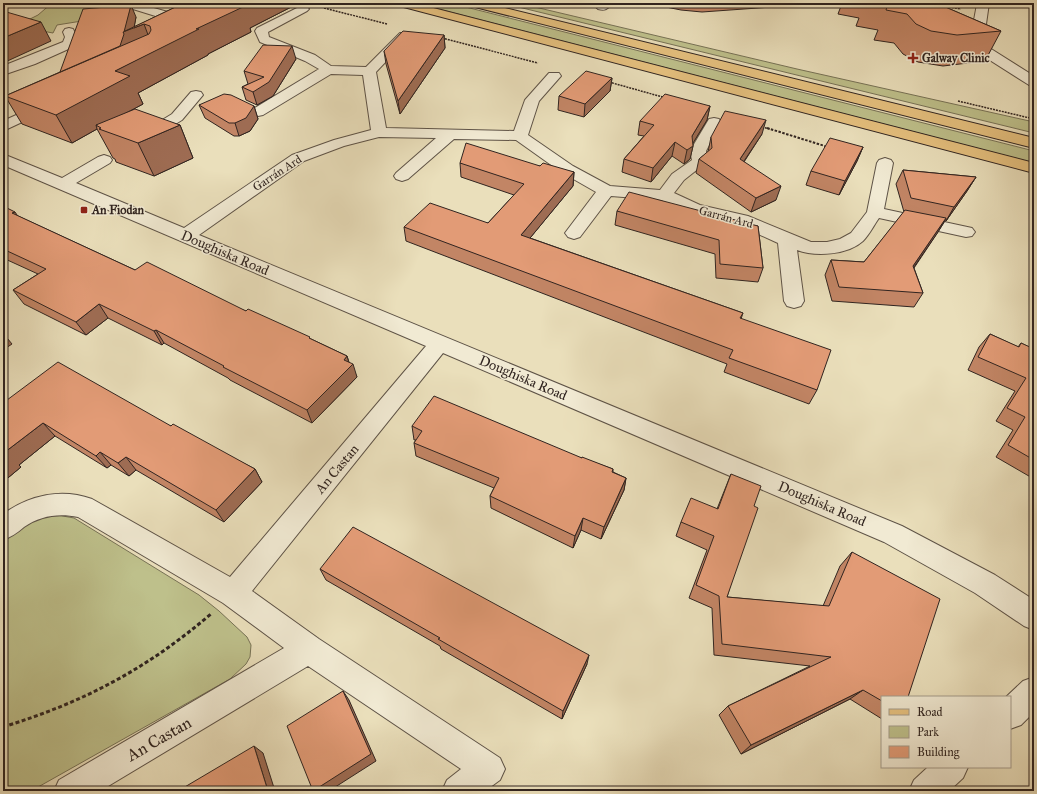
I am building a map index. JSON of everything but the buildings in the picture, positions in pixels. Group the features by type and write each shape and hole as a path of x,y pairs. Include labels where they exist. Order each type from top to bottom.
{"main road":[{"path":"400,3 1034,168"},
{"path":"471,3 1034,143"}],"street":[{"path":"124,3 178,19"},
{"path":"982,8 972,37 982,49 1034,82"},
{"path":"303,9 261,31 261,35 264,39 310,58 328,70"},
{"path":"3,71 39,58 69,44 72,37 69,32"},
{"path":"258,113 328,70 369,71 404,36"},
{"path":"369,71 379,132"},
{"path":"520,136 532,100 554,76"},
{"path":"146,136 177,117 196,95"},
{"path":"3,127 58,99"},
{"path":"664,195 678,178 700,161 698,151 714,122"},
{"name":"Garrán Ard","path":"185,236 298,158 339,143 379,132 520,136 567,169 606,191 664,195 695,209 742,220 809,248 827,248 846,244 857,237 875,212 885,163"},
{"path":"402,176 450,134"},
{"path":"62,184 104,160"},
{"name":"Doughiska Road","path":"9,167 62,184 893,534 985,584 1034,616"},
{"path":"574,233 606,191"},
{"path":"875,212 966,232"},
{"path":"788,240 794,301"},
{"name":"An Castan","path":"233,594 440,343"},
{"path":"3,529 15,518 29,511 46,506 65,504 83,507 233,594 309,649 488,769 458,791"},
{"name":"An Castan","path":"70,791 309,649"},
{"path":"1011,713 1034,692"},
{"path":"925,791 951,768"}],"path":[{"path":"939,5 982,8"},
{"path":"303,9 310,6 317,6 394,26"},
{"path":"439,38 538,63"},
{"path":"605,82 673,100"},
{"path":"756,125 832,148"},
{"path":"3,726 55,710 86,697 119,680 153,659 179,640 233,594"}],"green space":[{"path":"52,3 62,3 119,15 57,25 53,33 26,28 28,20 38,15"},
{"path":"415,3 450,3 1034,151 1034,163"},
{"path":"502,3 518,3 797,69 1034,122 1034,133"},
{"path":"57,515 74,518 199,595 247,637 251,645 250,657 246,664 230,679 31,791 3,791 3,541 15,531 34,521"}],"place":[{"name":"Galway Clinic","path":"913,58"},
{"name":"An Fiodan","path":"84,210"}]}
